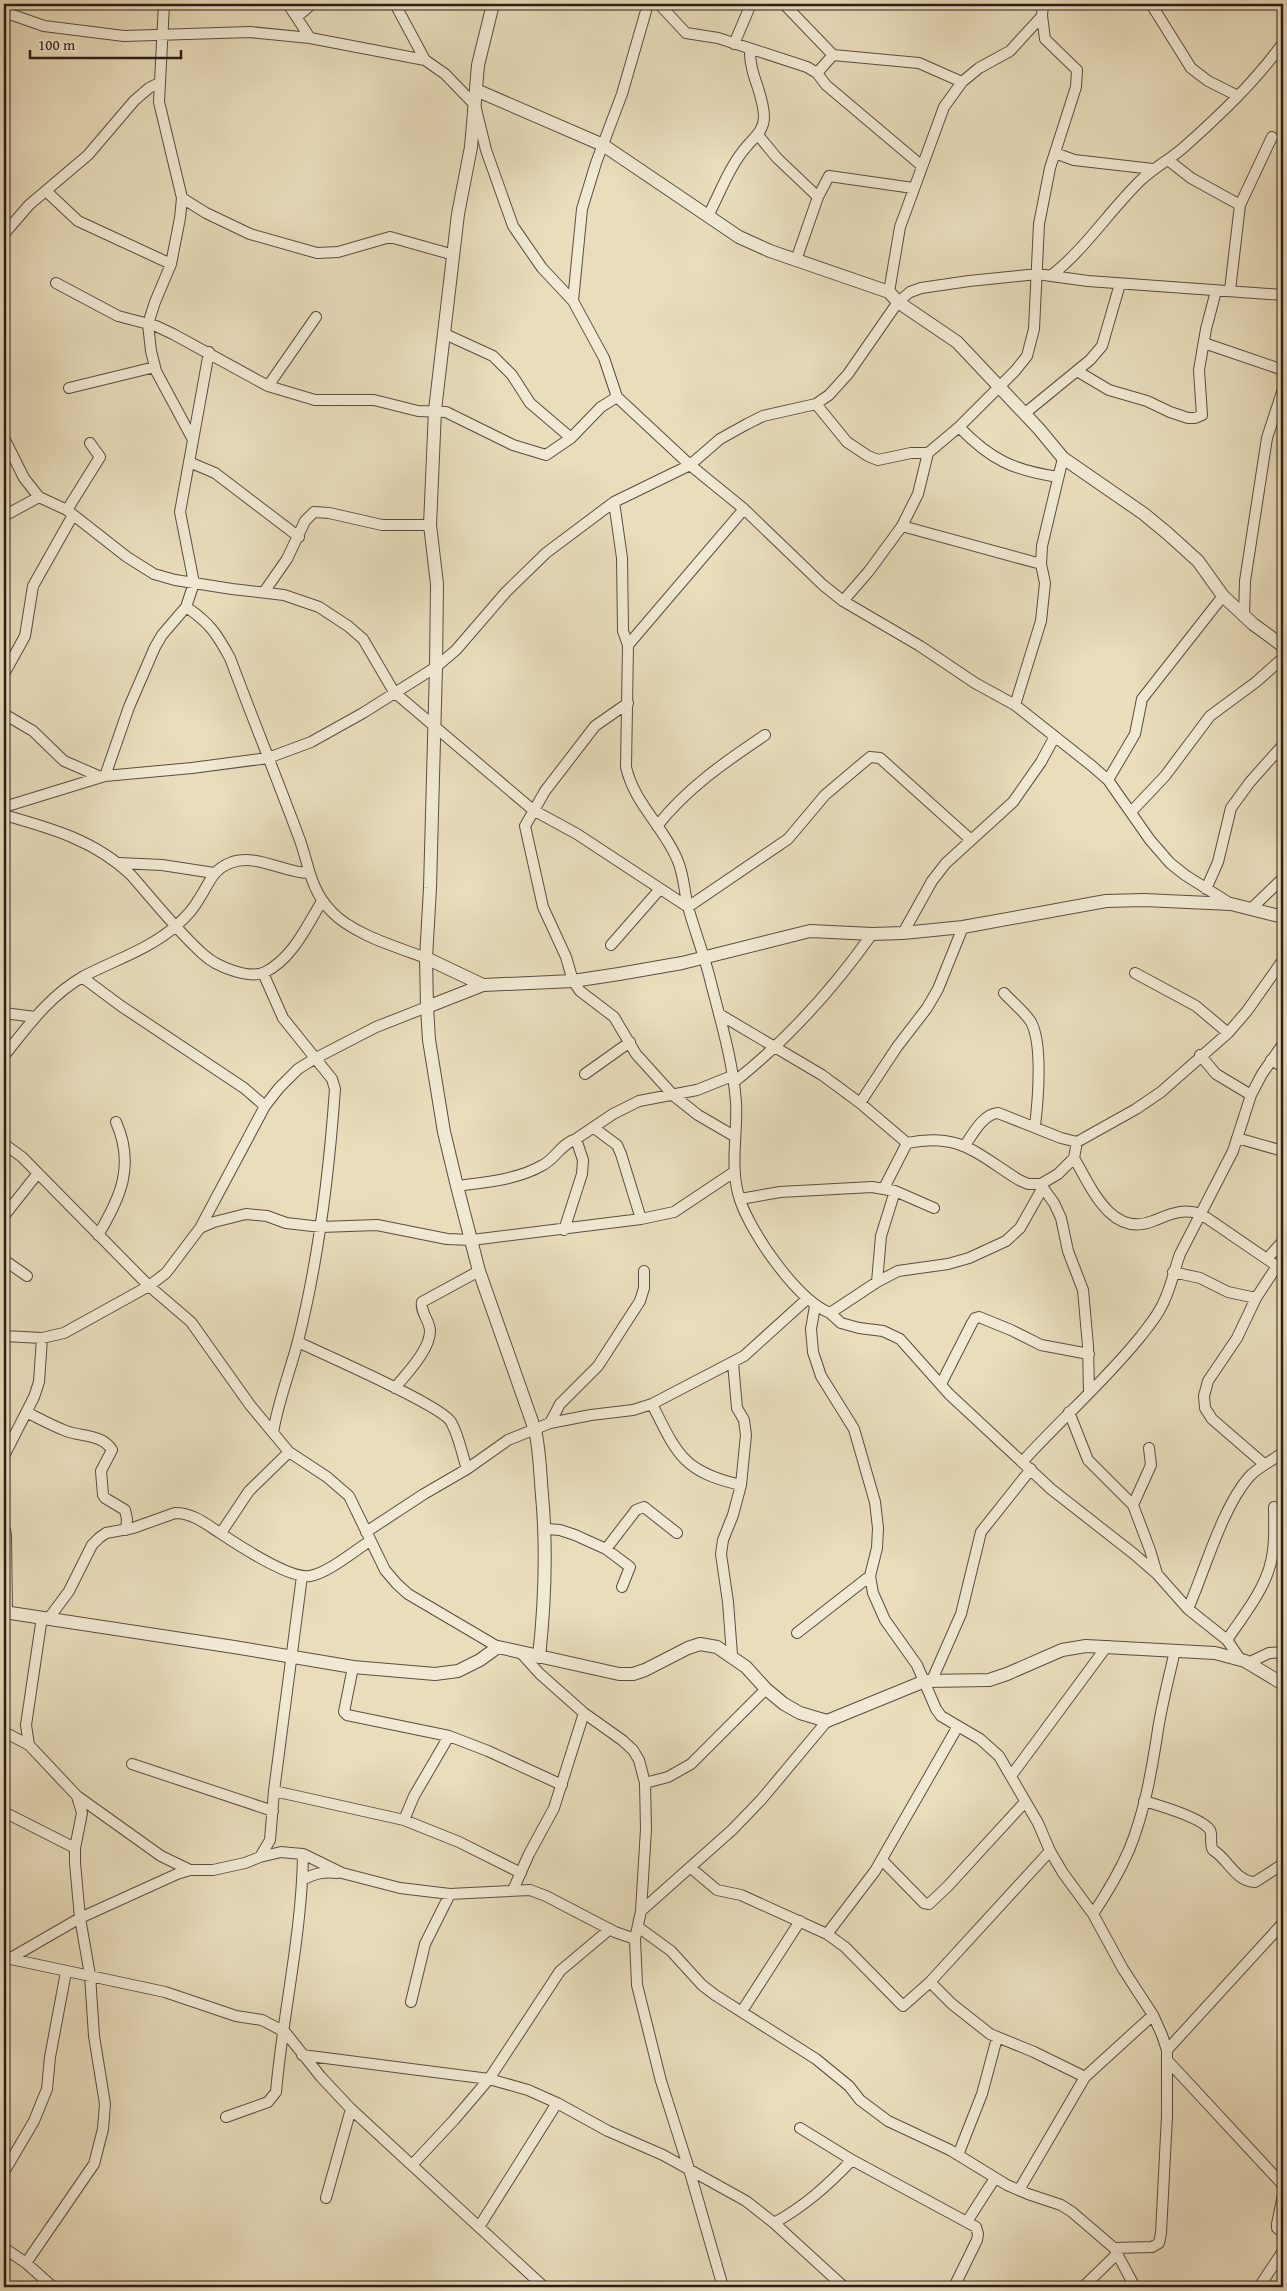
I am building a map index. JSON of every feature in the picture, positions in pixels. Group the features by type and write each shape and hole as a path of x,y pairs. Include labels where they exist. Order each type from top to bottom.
{"street":[{"path":"164,4 164,36 159,102 182,198 171,264 148,324 155,367 166,394 192,438"},
{"path":"288,4 298,16 310,38"},
{"path":"298,16 312,4"},
{"path":"395,4 425,60"},
{"path":"493,4 478,65 471,147 458,214 435,410 430,525 436,584 436,667 426,958 427,1007 429,1040 444,1132 457,1186 480,1271 535,1430 538,1445 546,1529 546,1601 539,1657"},
{"path":"573,301 582,210 622,94 648,4"},
{"path":"659,4 686,33 718,38 799,65 817,73 826,85 922,166"},
{"path":"734,44 752,4"},
{"path":"784,4 833,55 919,63 962,82"},
{"path":"844,601 902,526 918,494 928,453 958,427 1027,356 1034,329 1039,224 1050,168 1076,87 1077,70 1046,38 1042,16 1043,4"},
{"path":"1151,4 1191,68 1208,80 1238,96"},
{"path":"4,12 44,26 124,36 250,32 310,38 351,44 425,60 445,74 475,105 486,150 512,226 542,268 573,301 604,358 617,397 690,465 744,509 808,571 844,601 920,646 975,683 1014,705 1108,780 1150,840 1170,864 1231,904"},
{"path":"889,292 900,227 944,107 962,82 980,68 1010,51 1042,16"},
{"path":"1052,275 1065,264 1122,199 1153,169 1168,160 1238,96 1283,43"},
{"path":"708,216 746,146 758,135 765,119 763,104 750,60 750,50"},
{"path":"817,73 833,55"},
{"path":"4,234 29,205 88,155 134,101 149,88 159,83"},
{"path":"476,90 604,145 739,237 796,260 889,292 898,302 957,342 1039,429 1063,458 1144,514 1167,533 1198,561 1223,596 1244,616 1283,646"},
{"path":"758,135 777,158 818,197"},
{"path":"1230,290 1240,205 1272,137"},
{"path":"1055,153 1074,160 1153,169"},
{"path":"1168,160 1191,178 1240,205"},
{"path":"796,260 818,197 829,176 914,188"},
{"path":"46,191 78,221 171,264"},
{"path":"182,198 206,213 250,234 317,253 338,252 390,237 454,255"},
{"path":"4,807 103,777 268,758 311,742 363,713 436,667 456,650 506,592 546,552 614,502 690,465 720,439 747,424 764,416 816,404 829,395 848,374 898,302 910,292 921,288 1037,274 1088,282 1283,295"},
{"path":"56,283 118,316 148,324 209,352 268,386 315,400 374,400 418,411 435,410 446,412 513,445 546,455 572,438 601,407 617,397"},
{"path":"1024,414 1090,360 1102,346 1120,284"},
{"path":"1077,371 1109,390 1147,401 1188,418 1202,415 1200,370 1216,290"},
{"path":"268,386 316,317"},
{"path":"445,334 482,349 492,356 512,375 530,402 572,438"},
{"path":"1204,343 1283,370"},
{"path":"103,777 129,707 155,647 162,635 186,607 194,583 180,512 209,352"},
{"path":"69,388 155,367"},
{"path":"1244,616 1245,581 1267,438 1283,389"},
{"path":"816,404 835,430 847,442 868,456 878,460 911,453 928,453"},
{"path":"958,427 976,445 1013,468 1058,477"},
{"path":"4,438 24,478 39,497 70,513 127,557 154,574 194,583 284,594 319,607 348,626 362,639 394,692 533,810 577,834 688,907"},
{"path":"4,674 24,636 33,586 100,457 90,443"},
{"path":"1014,705 1041,621 1045,583 1041,564 1042,546 1063,458"},
{"path":"189,462 215,473 299,537"},
{"path":"4,516 39,497"},
{"path":"614,502 622,558 623,631 628,645 626,767 630,784 677,859 688,907 719,1014 733,1079 736,1103 734,1172 740,1199 764,1247 811,1302 830,1313 841,1323 859,1328 883,1331 900,1339 941,1384 1051,1488 1156,1574 1188,1609 1228,1640 1244,1661"},
{"path":"628,645 744,509"},
{"path":"264,592 287,559 305,522 314,512 382,525 430,525"},
{"path":"902,526 1041,564"},
{"path":"1108,780 1136,734 1142,699 1223,596"},
{"path":"186,607 203,618 216,632 230,658 299,838 308,873 322,901 332,913 354,929 426,958 483,985"},
{"path":"1131,812 1165,776 1210,716 1256,682 1283,658"},
{"path":"628,703 595,726 545,790 525,826 543,907 566,957 573,981 580,991 614,1017 645,1066 674,1096 698,1115 734,1136"},
{"path":"4,714 33,731 64,761 103,777"},
{"path":"657,826 672,807 697,784 765,735"},
{"path":"903,933 932,881 946,863 970,839 989,825 1013,802 1041,762 1054,738"},
{"path":"1206,889 1218,862 1231,808 1250,782 1283,745"},
{"path":"688,907 788,839 824,795 870,757 880,758 970,839"},
{"path":"4,815 62,832 98,849 119,863 206,956 239,972 263,973 289,953 322,901"},
{"path":"4,1056 35,1017 52,1000 82,977 156,941 177,925 200,899 214,873 229,863 240,860 271,865 296,873 308,873"},
{"path":"119,863 162,865 214,873"},
{"path":"1251,909 1283,878"},
{"path":"611,944 660,889"},
{"path":"4,1336 42,1338 64,1333 149,1286 166,1273 200,1228 265,1106 279,1088 298,1069 376,1027 483,985 573,981 704,957 810,931 872,934 903,933 964,927 1106,902 1151,900 1231,904 1283,917"},
{"path":"860,1103 938,990 964,927"},
{"path":"457,1186 506,1180 540,1167 547,1163 567,1142 576,1139 614,1114 639,1101 674,1096 733,1079 774,1047 830,989 872,934"},
{"path":"965,1145 975,1130 992,1113 998,1113 1035,1126 1061,1138 1077,1142 1136,1109 1160,1092 1200,1055 1228,1033 1247,1012 1283,960"},
{"path":"263,973 283,1018 314,1059 332,1079 335,1089 321,1227 298,1342 281,1394 273,1433"},
{"path":"1135,973 1196,1006 1228,1033"},
{"path":"82,977 121,1006 168,1035 214,1070 244,1088 265,1106"},
{"path":"1004,993 1031,1022 1035,1033 1038,1099 1035,1126"},
{"path":"4,1014 35,1017"},
{"path":"719,1014 822,1075 860,1103 907,1143"},
{"path":"585,1074 630,1042"},
{"path":"1023,1461 1089,1392 1112,1372 1159,1312 1168,1294 1173,1272 1237,1138 1251,1095 1271,1060 1283,1044"},
{"path":"1200,1055 1216,1074 1251,1095"},
{"path":"1271,1060 1283,1067"},
{"path":"98,1235 116,1203 125,1173 124,1144 116,1122"},
{"path":"594,1128 617,1145 641,1219"},
{"path":"1237,1138 1283,1151"},
{"path":"564,1230 582,1174 583,1160 576,1139"},
{"path":"907,1143 923,1140 941,1140 965,1145 1018,1180 1042,1186 1054,1203 1061,1218 1068,1251 1083,1290 1089,1354 1089,1392"},
{"path":"830,1313 877,1282 898,1271 948,1264 969,1258 1006,1241 1020,1228 1042,1186 1058,1174 1074,1158 1077,1142"},
{"path":"884,1188 907,1143"},
{"path":"4,1144 15,1150 149,1286 191,1322 250,1405 289,1452 327,1477 349,1496 357,1508 368,1537 385,1570 408,1594 498,1648 620,1674 633,1674 645,1670 688,1648 700,1644 717,1647 732,1655 784,1704 800,1713 827,1721"},
{"path":"1074,1158 1104,1209 1113,1216 1131,1223 1142,1224 1182,1211 1201,1214 1280,1267 1256,1298 1237,1338 1208,1381 1204,1396 1205,1408 1212,1420 1264,1464"},
{"path":"4,1216 38,1172"},
{"path":"200,1228 214,1222 246,1214 268,1216 286,1223 321,1227 377,1225 447,1239 472,1240 564,1230 641,1219 674,1212 734,1172"},
{"path":"740,1199 780,1192 828,1188 884,1188 934,1208"},
{"path":"877,1282 881,1236 895,1191"},
{"path":"1267,1259 1283,1241"},
{"path":"4,1260 27,1276"},
{"path":"395,1388 416,1363 425,1348 430,1332 421,1306 422,1302 480,1271"},
{"path":"550,1423 560,1404 598,1366 640,1301 644,1288 644,1271"},
{"path":"1173,1272 1200,1278 1228,1292 1256,1298"},
{"path":"29,1745 26,1725 46,1617 69,1591 92,1545 106,1533 126,1530 148,1524 164,1516 182,1513 209,1524 281,1568 302,1576 321,1572 424,1494 468,1470 508,1440 550,1423 591,1415 633,1410 652,1404 712,1371 733,1363 744,1356 811,1302"},
{"path":"811,1302 813,1352 821,1376 854,1429 875,1502 878,1528 877,1548 870,1576 873,1594 885,1620 928,1680 936,1709 941,1716 989,1746 999,1756 1046,1838 1050,1851 1093,1914 1123,1969 1153,2015 1167,2055 1167,2116 1159,2243 1152,2247 1115,2251 1083,2287"},
{"path":"941,1384 972,1323 975,1318 979,1317 1041,1345 1089,1354"},
{"path":"4,1456 28,1412 39,1382 42,1338"},
{"path":"298,1342 422,1401 451,1420 468,1470"},
{"path":"732,1655 728,1602 720,1554 722,1540 732,1515 740,1485 745,1456 746,1426 737,1408 733,1363"},
{"path":"652,1404 676,1448 686,1461 704,1474 740,1485"},
{"path":"28,1412 68,1432 103,1441 109,1446 112,1450 101,1471 103,1495 104,1498 125,1510 127,1519 126,1530"},
{"path":"1069,1412 1088,1460 1133,1506 1150,1550 1156,1574"},
{"path":"1133,1506 1151,1466 1149,1448"},
{"path":"221,1533 249,1491 289,1452"},
{"path":"1188,1609 1223,1520 1238,1492 1264,1464 1283,1452"},
{"path":"928,1680 961,1614 981,1532 1031,1469"},
{"path":"606,1549 640,1507 648,1508 677,1533"},
{"path":"1228,1640 1256,1598 1268,1571 1273,1552 1274,1507"},
{"path":"4,1527 6,1535 5,1613 46,1617 353,1667 434,1674 458,1671 498,1648"},
{"path":"546,1529 560,1530 606,1549 630,1567 622,1587"},
{"path":"260,1857 270,1840 274,1791 302,1576"},
{"path":"797,1633 870,1576"},
{"path":"641,1910 691,1868 762,1800 827,1721 928,1680 989,1680 1062,1650 1086,1646 1107,1646 1215,1653 1244,1661 1283,1684"},
{"path":"1011,1776 1107,1646"},
{"path":"1093,1914 1110,1888 1129,1849 1144,1801 1154,1763 1157,1736 1175,1650"},
{"path":"1244,1661 1269,1653 1283,1652"},
{"path":"520,1653 540,1674 584,1713 633,1750 639,1760 645,1783 646,1829 641,1910 635,1939 637,1985 661,2081 723,2287"},
{"path":"353,1667 344,1712 347,1715 449,1736 488,1751 562,1785"},
{"path":"645,1783 668,1777 691,1764 766,1689"},
{"path":"514,1890 521,1872 554,1808 584,1713"},
{"path":"827,1934 867,1884 958,1726"},
{"path":"4,1732 29,1745 77,1796 161,1856 190,1870"},
{"path":"404,1820 414,1796 449,1736"},
{"path":"132,1764 273,1810"},
{"path":"274,1791 404,1820 459,1842 521,1872"},
{"path":"26,2263 94,2164 103,2129 104,2092 94,2036 90,1975 80,1918 75,1848 82,1813 77,1796"},
{"path":"1144,1801 1175,1810 1207,1828 1211,1834 1213,1850 1227,1861 1237,1874 1249,1881 1256,1882 1282,1867"},
{"path":"882,1860 924,1903 929,1904 1025,1802"},
{"path":"4,1812 75,1848"},
{"path":"270,1840 280,1852"},
{"path":"691,1868 717,1890 741,1895 827,1934 845,1947 900,2005 906,2005 930,1982 1050,1851"},
{"path":"6,1958 80,1918 190,1870 213,1870 245,1863 280,1852 302,1854 342,1874"},
{"path":"226,2116 268,2102 276,2092 285,2032 302,1880 302,1854"},
{"path":"302,1880 314,1874 327,1872 400,1888 450,1894 530,1890 546,1896 610,1929 635,1939"},
{"path":"411,2002 425,1944 450,1894"},
{"path":"742,2011 800,1921"},
{"path":"1167,2055 1283,1923"},
{"path":"638,1927 672,1951 702,1985 816,2058 849,2086 873,2112 958,2155 1018,2190 1066,2208 1115,2251 1135,2287"},
{"path":"412,2165 489,2079 560,1971 610,1929"},
{"path":"6,1958 165,1992 236,2016 262,2020 285,2032 302,2055 351,2109 544,2287"},
{"path":"4,2172 34,2121 46,2089 66,1972"},
{"path":"930,1982 952,2004 997,2038 1034,2052 1085,2077"},
{"path":"1018,2190 1085,2077 1153,2015"},
{"path":"958,2155 982,2094 997,2038"},
{"path":"302,2055 489,2079 512,2084 558,2103 608,2131 689,2169 746,2201 774,2223 838,2286"},
{"path":"1167,2055 1283,2185"},
{"path":"479,2227 558,2103"},
{"path":"326,2198 351,2109"},
{"path":"800,2128 852,2160 968,2220 976,2226 978,2234 954,2287"},
{"path":"774,2223 799,2209 818,2195 852,2160"},
{"path":"968,2220 995,2178"},
{"path":"1283,2195 1277,2224 1277,2228 1283,2233"},
{"path":"4,2248 26,2263 53,2287"},
{"path":"1259,2287 1283,2251"}]}
